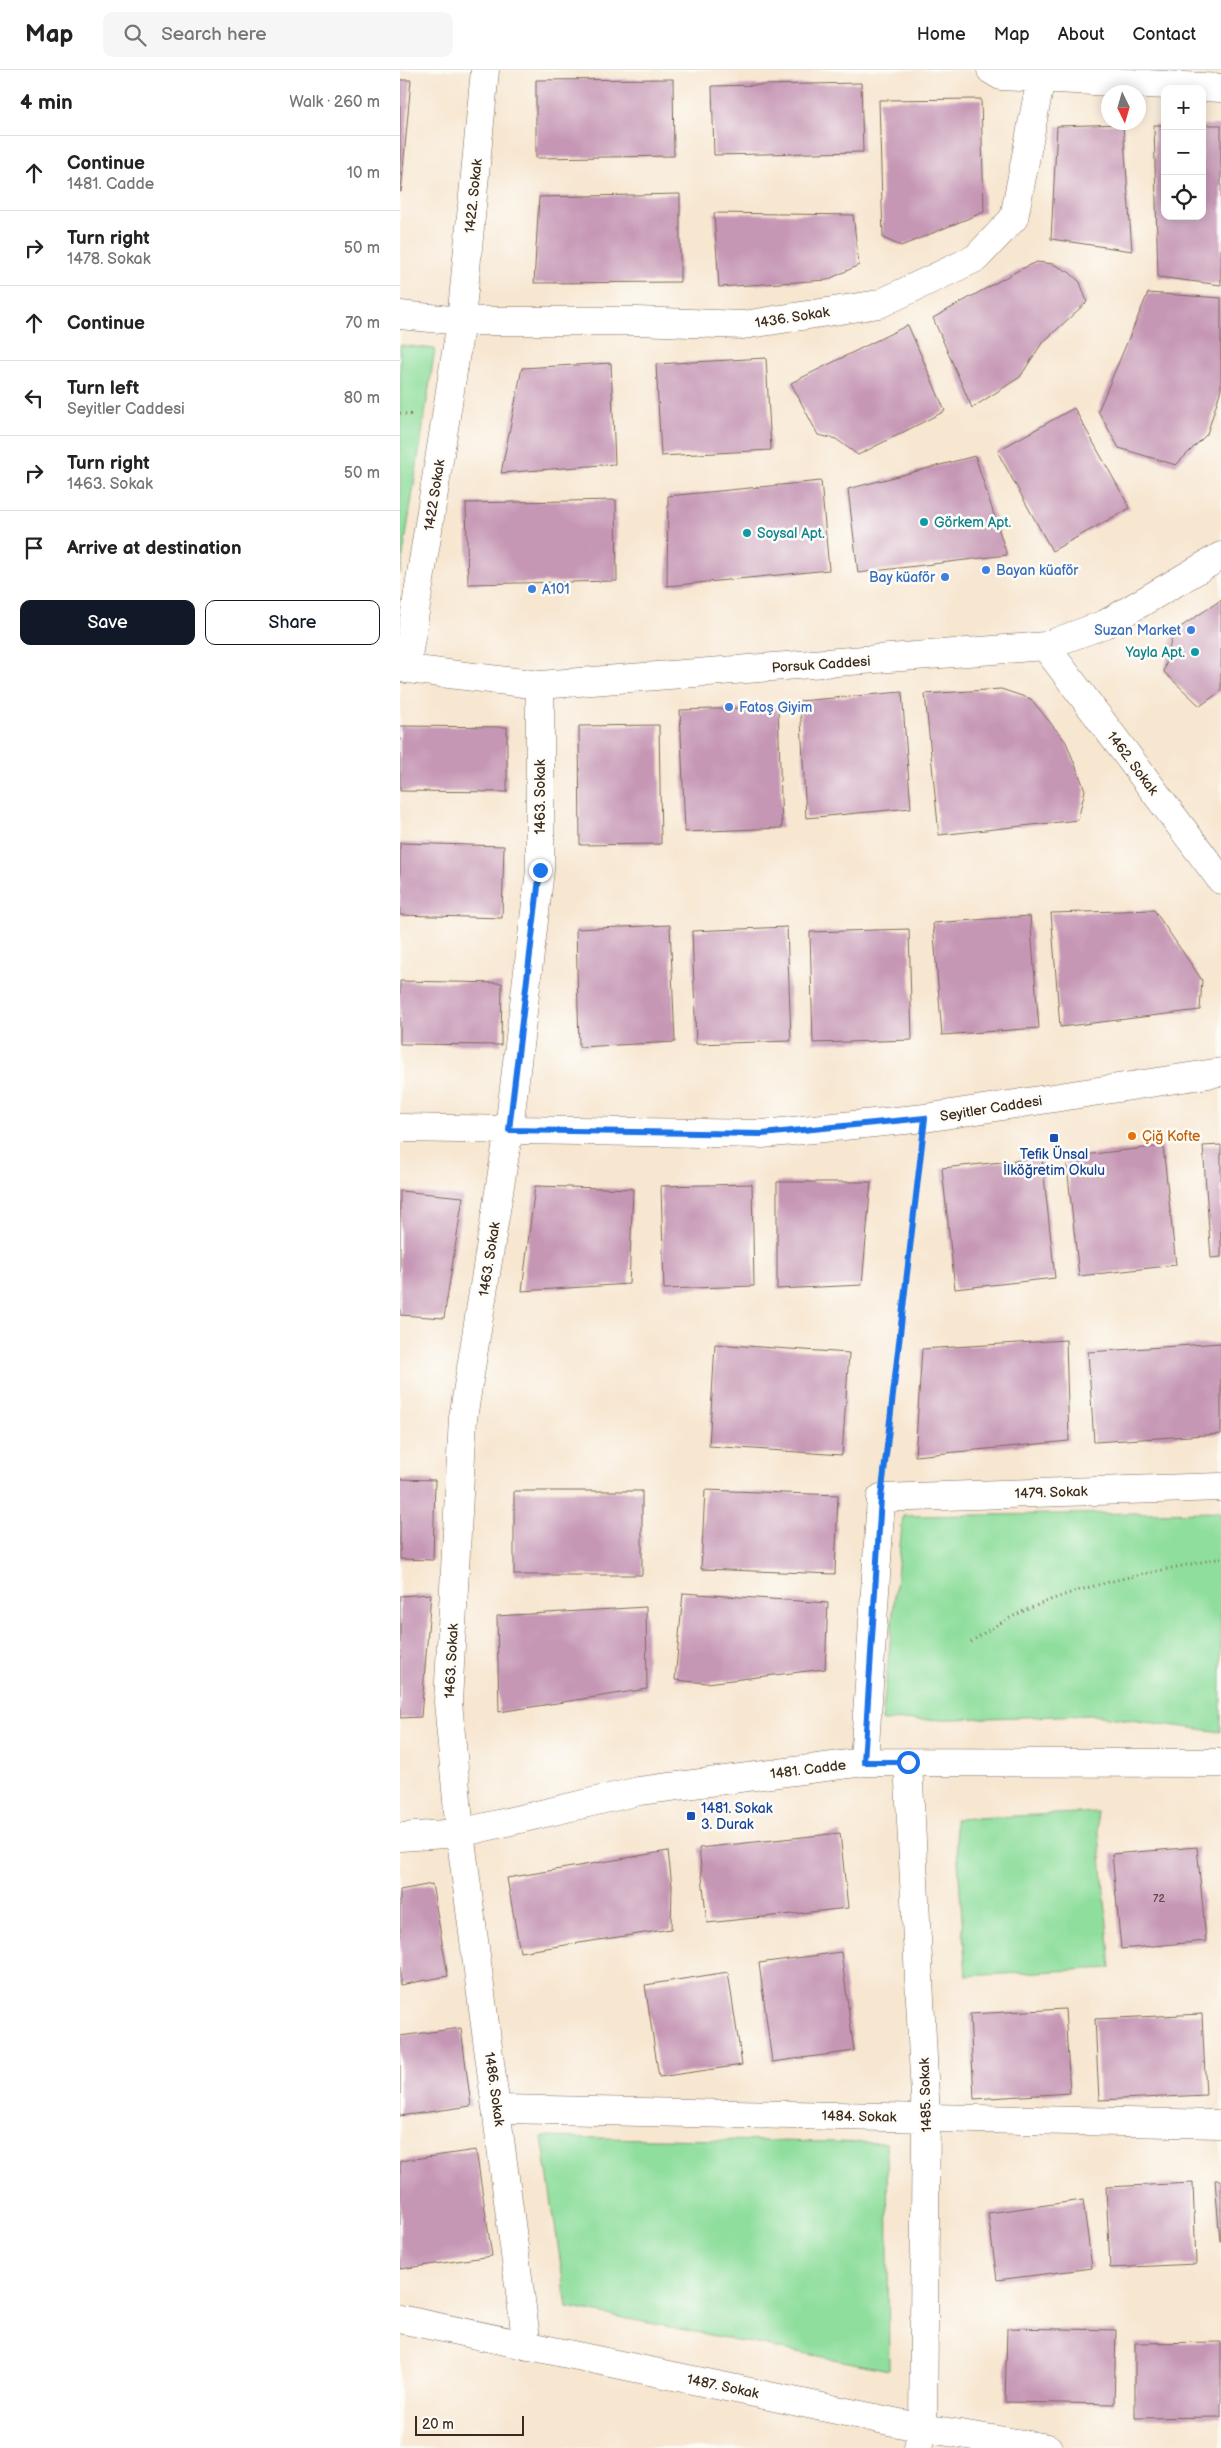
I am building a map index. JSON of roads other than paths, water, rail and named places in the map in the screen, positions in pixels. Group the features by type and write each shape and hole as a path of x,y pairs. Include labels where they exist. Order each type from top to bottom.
{"street":[{"name":"1422. Sokak","path":"461,321 486,70"},
{"path":"991,70 1001,76 1221,88"},
{"name":"1436. Sokak","path":"400,315 461,321 637,321 743,325 879,304 976,258 1014,218 1041,78"},
{"name":"1422 Sokak","path":"403,668 461,321"},
{"name":"Porsuk Caddesi","path":"403,668 540,685 1045,646 1105,624 1221,556"},
{"name":"1462. Sokak","path":"1045,646 1221,880"},
{"name":"1463. Sokak","path":"460,1833 448,1702 464,1418 509,1130 540,870 540,685"},
{"name":"Seyitler Caddesi","path":"400,1128 762,1134 925,1118 1221,1072"},
{"name":"1479. Sokak","path":"864,1762 881,1498 1221,1487"},
{"name":"1481. Cadde","path":"400,1837 460,1833 639,1791 864,1762 1221,1763"},
{"name":"1485. Sokak","path":"908,1762 926,2117 920,2438"},
{"name":"1486. Sokak","path":"460,1833 528,2346"},
{"name":"1484. Sokak","path":"498,2109 1221,2124"},
{"name":"1487. Sokak","path":"400,2319 528,2346 920,2438 1048,2448"}],"place":[{"name":"Görkem Apt.","path":"924,522"},
{"name":"Soysal Apt.","path":"747,533"},
{"name":"Bayan küaför","path":"986,570"},
{"name":"Bay küaför","path":"945,577"},
{"name":"A101","path":"532,589"},
{"name":"Suzan Market","path":"1191,630"},
{"name":"Yayla Apt.","path":"1195,652"},
{"name":"Fatoş Giyim","path":"729,707"},
{"name":"Çiğ Kofte","path":"1132,1136"},
{"name":"Tefik Ünsal İlköğretim Okulu","path":"1054,1138"},
{"name":"1481. Sokak 3. Durak","path":"691,1816"}]}
